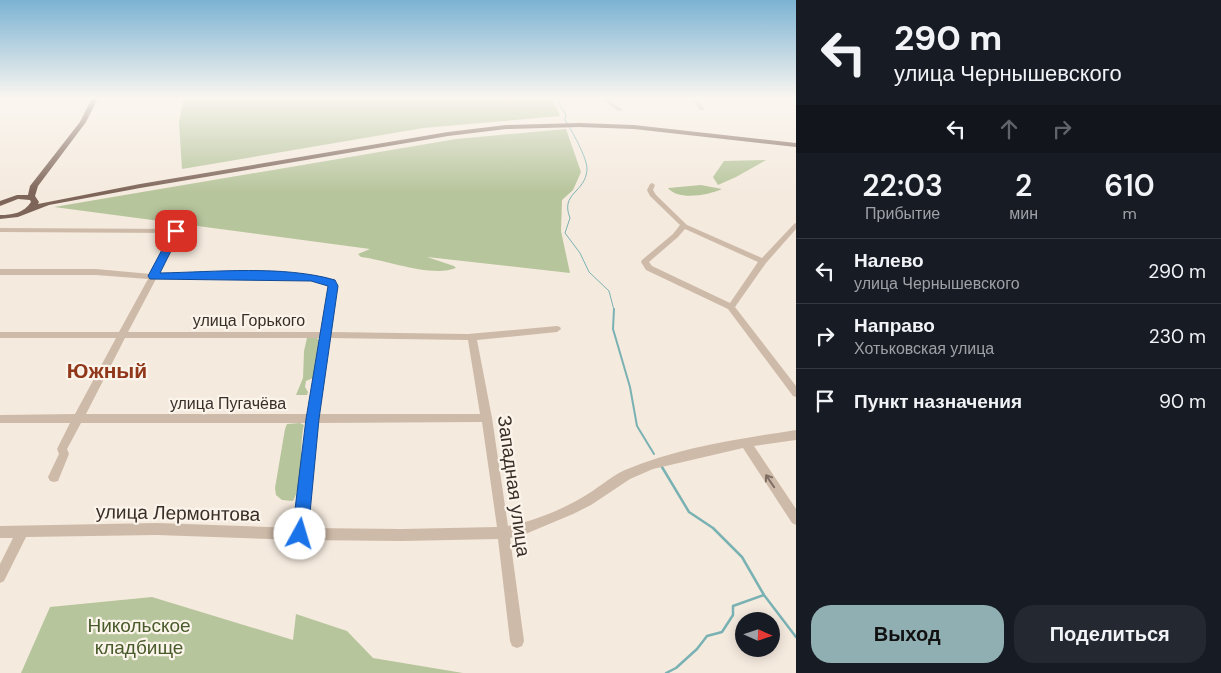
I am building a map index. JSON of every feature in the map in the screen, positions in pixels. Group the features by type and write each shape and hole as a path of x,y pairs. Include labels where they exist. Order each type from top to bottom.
{"main road":[{"path":"30,209 36,202 32,198 33,188 77,129"},
{"path":"17,197 55,197 447,131 470,129"},
{"path":"0,228 19,215 47,202 448,134 495,129"},
{"path":"654,129 796,143"},
{"path":"1,203 17,197 30,188 47,170"},
{"path":"0,217 19,215"}],"street":[{"path":"652,185 650,190 653,196 680,220 683,226 763,261"},
{"path":"731,307 763,261 796,225"},
{"path":"683,226 645,262 649,268 731,307 796,392"},
{"path":"0,228 176,231 62,449 64,454 54,477"},
{"path":"0,272 96,272 154,276 262,275 311,277 328,281 333,286 312,419 300,534"},
{"name":"улица Горького","path":"0,335 472,337 487,334 557,329"},
{"name":"Западная улица","path":"472,337 505,533 517,642"},
{"name":"улица Пугачёва","path":"0,419 487,418"},
{"name":"улица Лермонтова","path":"0,532 158,529 300,534 505,533 523,529 575,507 626,475 652,464 745,442 793,435"},
{"path":"745,442 796,519"},
{"path":"0,577 22,533"}],"green space":[{"path":"179,129 415,129 182,169"},
{"path":"566,129 581,172 573,190 562,200 561,231 570,273 427,257 456,268 446,271 422,270 361,257 358,254 370,249 54,207 456,139"},
{"path":"766,160 718,185 713,177 724,161"},
{"path":"701,185 722,189 702,195 686,196 673,192 668,188"},
{"path":"307,338 317,338 319,340 313,378 306,381 307,395 296,395 303,378 304,351"},
{"path":"300,423 304,425 301,473 297,492 293,501 282,500 276,495 275,488 285,429 287,424"},
{"name":"Никольское кладбище","path":"152,597 293,640 296,614 347,631 373,658 463,673 21,673 50,607"}],"waterway":[{"path":"571,129 582,152 587,170 582,184 568,203 570,218 565,233 580,253 589,272 609,291 614,310"},
{"path":"614,310 613,329 630,387 637,426 654,454"},
{"path":"662,467 689,512 713,528 742,557 764,595"},
{"path":"666,673 676,668 697,649 707,636 722,632 733,615 733,606 764,595"},
{"path":"764,595 796,637"}],"district":[{"name":"Южный","path":"107,371"}],"route":[{"path":"176,231 154,276 262,275 311,277 331,282 333,286 312,419 300,534"}]}
